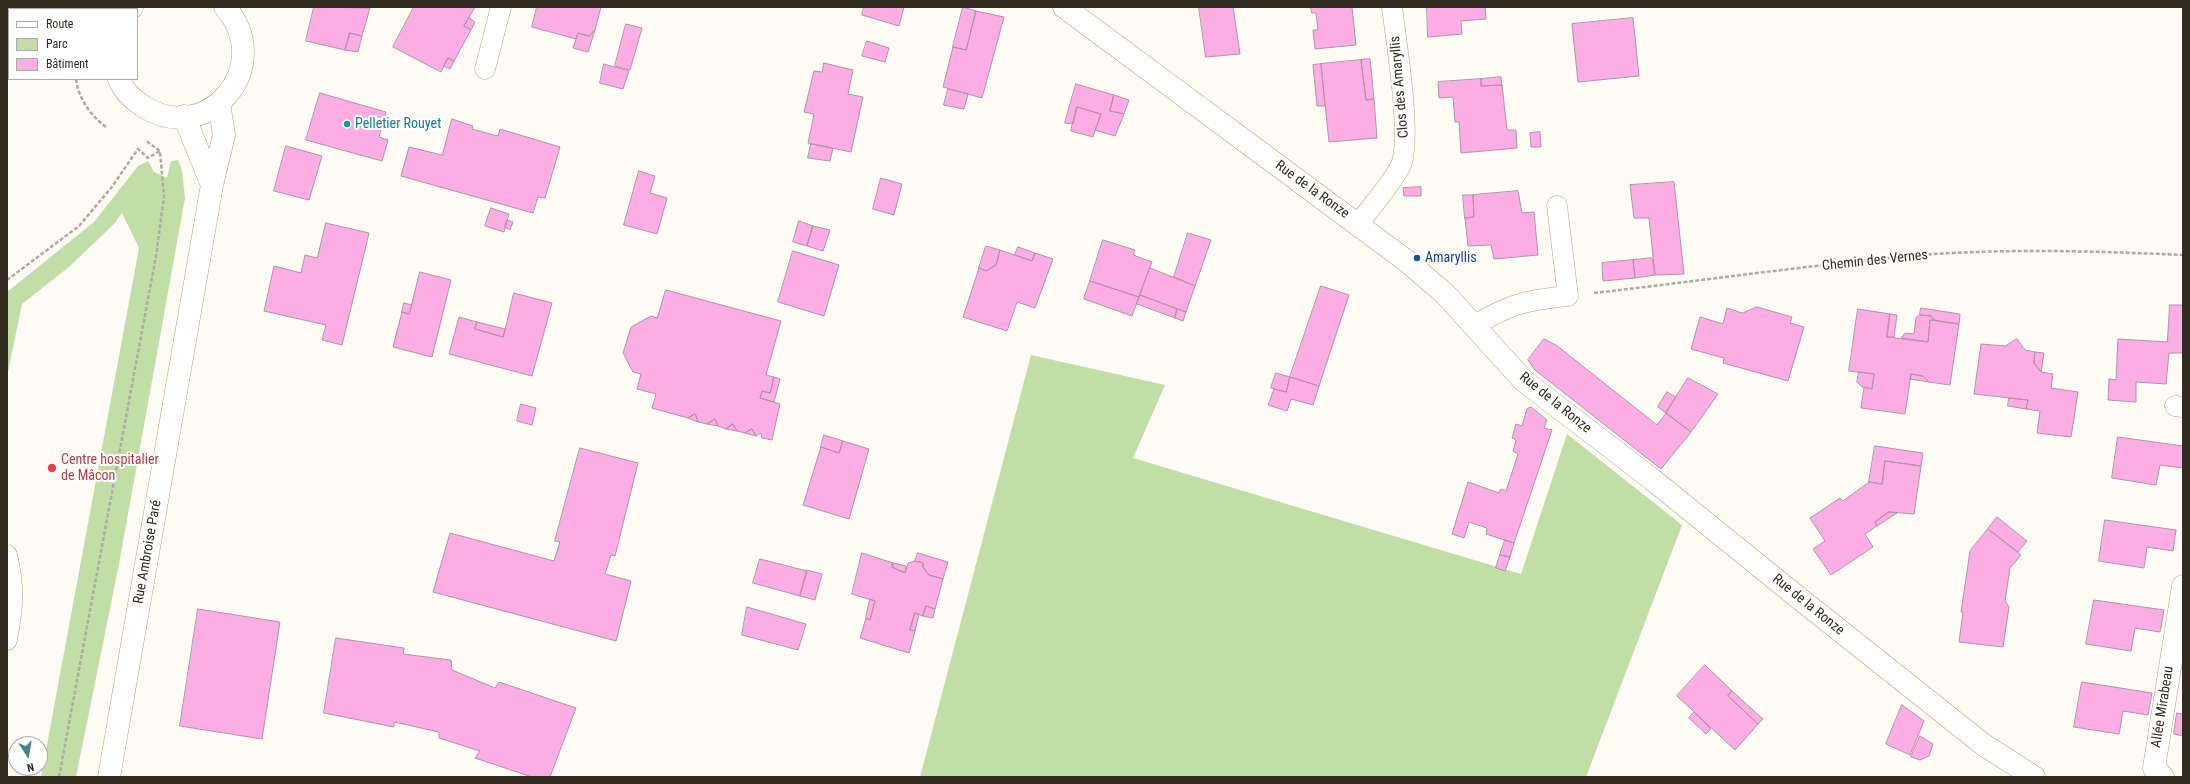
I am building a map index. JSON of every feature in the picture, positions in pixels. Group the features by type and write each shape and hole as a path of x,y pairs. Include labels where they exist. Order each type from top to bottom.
{"street":[{"name":"Rue de la Ronze","path":"1064,7 1358,224 1446,295 1475,325 1524,381 1653,480 1984,745 2034,777"},
{"path":"120,80 133,100 152,112 174,117 196,115 219,103 230,93 240,76 244,56 242,36 230,9"},
{"name":"Rue Ambroise Paré","path":"109,777 212,185 224,135 219,103"},
{"path":"184,116 212,185"},
{"name":"Allée Mirabeau","path":"2163,777 2154,768 2183,586"}],"lane":[{"path":"485,69 501,7"},
{"name":"Clos des Amaryllis","path":"1358,224 1400,167 1405,150 1405,124 1392,7"},
{"path":"1475,325 1501,309 1532,299 1568,296 1558,206"},
{"path":"7,555 11,572 14,605 7,640"}],"path":[{"path":"76,80 77,90 95,119 106,127"},
{"path":"59,777 156,256 164,197 160,151 146,141"},
{"path":"7,280 79,226 111,188 138,149 148,158 160,151"},
{"name":"Chemin des Vernes","path":"1568,296 1909,256 2098,251 2183,255"}],"green space":[{"path":"178,160 182,170 185,198 119,564 76,777 41,777 48,776 48,739 139,248 122,213 114,224 69,267 22,304 7,377 7,292 94,222 138,166 148,161 154,172 167,178 171,161"},
{"path":"1031,355 1165,385 1133,458 1521,574 1567,434 1682,525 1586,777 920,777"}],"building":[{"path":"314,7 370,8 362,36 350,33 345,50 306,41"},
{"path":"414,7 475,7 464,26 471,30 454,61 448,58 441,72 393,47"},
{"path":"537,7 601,7 595,30 589,36 578,33 576,39 532,27"},
{"path":"864,7 904,7 899,26 862,15"},
{"path":"963,7 976,11 966,50 953,47"},
{"path":"1199,7 1233,7 1240,54 1206,57"},
{"path":"1311,7 1352,7 1356,45 1315,49 1313,30 1318,30 1316,13 1312,13"},
{"path":"1427,7 1485,7 1486,19 1461,21 1462,34 1428,37"},
{"path":"976,11 1004,17 982,98 943,87 953,47 966,50"},
{"path":"469,18 475,22 471,30 464,26"},
{"path":"1633,18 1639,76 1578,82 1572,24"},
{"path":"626,24 642,28 630,70 615,66"},
{"path":"595,30 588,52 573,48 578,33 589,36"},
{"path":"350,33 362,36 358,52 345,50"},
{"path":"867,41 889,48 885,62 862,56"},
{"path":"448,58 454,61 450,69 444,66"},
{"path":"1370,59 1374,99 1366,100 1361,60"},
{"path":"1361,60 1366,100 1374,99 1377,138 1329,142 1321,64"},
{"path":"824,63 853,70 848,94 863,97 851,152 808,143 814,114 804,112 814,71 822,72"},
{"path":"604,64 629,71 623,89 600,83"},
{"path":"1321,64 1325,106 1317,106 1313,65"},
{"path":"1501,77 1502,85 1481,86 1481,79"},
{"path":"1481,79 1481,86 1502,85 1507,130 1516,130 1517,148 1461,153 1459,122 1455,122 1453,97 1439,98 1438,82"},
{"path":"1076,84 1114,95 1110,111 1124,114 1115,136 1095,130 1101,114 1077,107 1073,124 1065,123"},
{"path":"948,89 968,94 964,109 944,105"},
{"name":"Pelletier Rouyet","path":"320,93 386,112 379,137 388,140 382,161 306,140"},
{"path":"1114,95 1129,100 1124,114 1110,111"},
{"path":"1077,107 1101,114 1093,137 1071,131"},
{"path":"452,119 473,126 472,129 498,136 500,129 560,147 545,198 538,197 533,213 401,176 409,147 442,155"},
{"path":"1540,132 1541,147 1531,147 1530,133"},
{"path":"811,144 833,148 830,161 808,158"},
{"path":"286,146 322,156 309,200 274,191"},
{"path":"639,171 655,176 650,193 667,198 657,234 624,225"},
{"path":"881,178 902,184 894,215 873,209"},
{"path":"1674,182 1684,274 1655,275 1649,218 1634,218 1630,185"},
{"path":"1421,187 1421,196 1404,196 1403,188"},
{"path":"1518,191 1522,213 1534,212 1538,255 1494,259 1491,245 1468,246 1465,218 1474,217 1473,195"},
{"path":"1463,195 1473,195 1474,217 1465,218"},
{"path":"491,208 509,214 504,232 485,226"},
{"path":"507,220 513,222 510,230 505,227"},
{"path":"799,221 813,226 807,246 793,242"},
{"path":"326,223 369,233 342,345 322,340 326,325 264,311 274,266 301,273 305,255 317,258"},
{"path":"813,226 830,230 823,251 807,246"},
{"path":"1188,233 1211,240 1195,286 1174,277"},
{"path":"1103,240 1135,250 1133,255 1152,262 1139,297 1090,281"},
{"path":"986,246 1000,250 996,265 986,271 979,268"},
{"path":"1018,247 1035,253 1032,261 1015,255"},
{"path":"1000,250 1032,261 1035,253 1053,259 1035,308 1017,302 1007,331 963,317 979,268 986,271 996,265"},
{"path":"793,251 839,265 824,316 778,302"},
{"path":"1652,258 1655,275 1635,278 1633,260"},
{"path":"1633,260 1635,278 1603,281 1602,263"},
{"path":"1150,268 1195,286 1186,312 1140,295"},
{"path":"420,272 451,280 432,357 393,347 402,312 409,314"},
{"path":"1090,281 1139,297 1132,316 1084,299"},
{"path":"1321,286 1349,295 1319,386 1290,377"},
{"path":"666,290 781,321 766,375 774,377 770,393 762,391 760,398 780,404 772,440 762,438 761,433 756,436 752,429 745,433 737,431 733,424 726,429 718,426 715,419 707,424 698,422 695,414 688,418 652,408 656,394 637,389 641,374 633,372 623,353 631,327 651,316 657,318"},
{"path":"514,293 552,303 532,376 449,354 459,317 477,322 475,329 503,337"},
{"path":"1140,295 1177,309 1175,318 1137,304"},
{"path":"404,303 412,305 409,314 402,312"},
{"path":"2170,305 2183,305 2183,353 2169,353 2166,384 2136,382 2136,402 2108,400 2109,379 2116,380 2118,339 2167,342"},
{"path":"1757,307 1792,317 1790,323 1804,327 1788,381 1723,363 1724,358 1691,349 1700,317 1723,324 1727,308 1742,313"},
{"path":"1921,308 1960,314 1959,324 1934,320 1931,316 1920,315"},
{"path":"1177,309 1186,312 1183,321 1175,318"},
{"path":"1858,309 1890,314 1887,337 1928,342 1930,320 1959,324 1950,385 1929,382 1923,376 1911,374 1905,414 1861,408 1864,387 1872,389 1874,374 1849,371"},
{"path":"1890,314 1897,315 1894,337 1887,337"},
{"path":"1920,315 1931,316 1934,320 1930,320 1928,342 1901,338 1905,333 1914,334 1916,318"},
{"path":"477,322 505,329 503,337 475,329"},
{"path":"1544,339 1556,345 1657,425 1666,413 1691,432 1661,469 1535,370 1528,360"},
{"path":"2017,339 2025,350 2035,352 2034,363 2041,372 2053,374 2051,388 2078,392 2071,437 2037,433 2040,411 2026,409 2028,400 1974,394 1981,344 2005,346"},
{"path":"2035,352 2044,353 2041,372 2034,363"},
{"path":"1859,372 1874,374 1872,389 1862,387 1857,382"},
{"path":"1276,373 1290,377 1286,392 1271,388"},
{"path":"1911,374 1923,376 1929,382 1910,379"},
{"path":"774,377 780,379 774,402 760,398 762,391 770,393"},
{"path":"1290,377 1319,386 1313,405 1291,399 1287,411 1268,405 1274,389 1286,392"},
{"path":"1688,378 1718,394 1691,432 1666,413"},
{"path":"1667,392 1676,397 1666,413 1658,407"},
{"path":"2009,398 2028,400 2026,409 2008,406"},
{"path":"521,404 536,408 532,425 517,421"},
{"path":"1531,407 1547,420 1544,428 1552,430 1514,543 1486,534 1487,528 1469,522 1464,538 1452,534 1468,482 1499,493 1501,489 1506,491 1518,454 1513,451 1516,440 1512,438 1516,424 1522,426 1527,409"},
{"path":"695,414 696,415 698,422 688,418"},
{"path":"715,419 718,426 707,424 710,422"},
{"path":"733,424 737,431 726,429"},
{"path":"752,429 756,436 745,433"},
{"path":"824,435 843,441 839,453 821,447"},
{"path":"2118,437 2183,446 2183,468 2160,465 2156,485 2112,478"},
{"path":"843,441 869,449 849,519 803,505 821,447 839,453"},
{"path":"1875,446 1923,453 1921,466 1885,461 1882,484 1869,482"},
{"path":"580,448 638,463 615,556 611,555 605,574 631,581 616,641 433,592 450,533 554,561 560,542 555,541"},
{"path":"1885,461 1921,466 1914,514 1889,512 1875,522 1877,526 1865,534 1873,547 1831,575 1813,549 1825,541 1810,518 1840,498 1843,501 1869,482 1882,484"},
{"path":"1889,512 1897,513 1877,526 1875,522"},
{"path":"1997,517 2027,541 2018,552 1988,529"},
{"path":"2105,520 2176,530 2173,551 2147,547 2144,568 2099,561"},
{"path":"1988,529 2021,555 2010,568 2005,601 2009,607 2003,647 1959,642 1963,612 1961,612 1970,551"},
{"path":"1505,540 1514,543 1510,557 1500,555"},
{"path":"862,553 893,563 892,567 905,573 908,563 915,561 923,563 923,567 929,575 943,579 935,609 926,606 923,616 915,613 910,630 915,631 909,653 860,638 866,618 870,620 875,601 852,594"},
{"path":"918,553 948,562 943,579 929,575 923,567 923,563 915,561"},
{"path":"1500,555 1510,557 1505,571 1496,568"},
{"path":"760,559 807,571 800,596 753,583"},
{"path":"893,563 906,566 905,573 892,567"},
{"path":"807,570 822,574 815,600 800,596"},
{"path":"870,599 875,601 870,620 866,618"},
{"path":"2094,600 2164,610 2160,632 2135,628 2131,651 2086,644"},
{"path":"926,606 935,609 933,618 923,616"},
{"path":"747,607 806,624 798,650 742,635"},
{"path":"198,609 280,622 262,739 180,726"},
{"path":"915,613 919,614 915,631 910,630"},
{"path":"336,638 404,648 403,654 451,660 452,670 495,688 499,682 576,708 550,777 532,777 475,758 480,751 439,738 439,732 394,722 394,727 324,713"},
{"path":"1705,665 1732,691 1728,696 1758,724 1735,750 1677,696"},
{"path":"2082,682 2152,693 2148,715 2123,711 2119,734 2074,727"},
{"path":"1732,691 1763,719 1758,724 1728,696"},
{"path":"1902,705 1924,721 1910,755 1886,744"},
{"path":"1694,712 1711,729 1706,734 1689,718"},
{"path":"2177,713 2183,714 2183,736 2174,734"},
{"path":"1920,736 1933,744 1929,756 1920,760 1911,757"}],"place":[{"name":"Pelletier Rouyet","path":"347,124"},
{"name":"Amaryllis","path":"1417,258"},
{"name":"Centre hospitalier de Mâcon","path":"52,468"}]}
